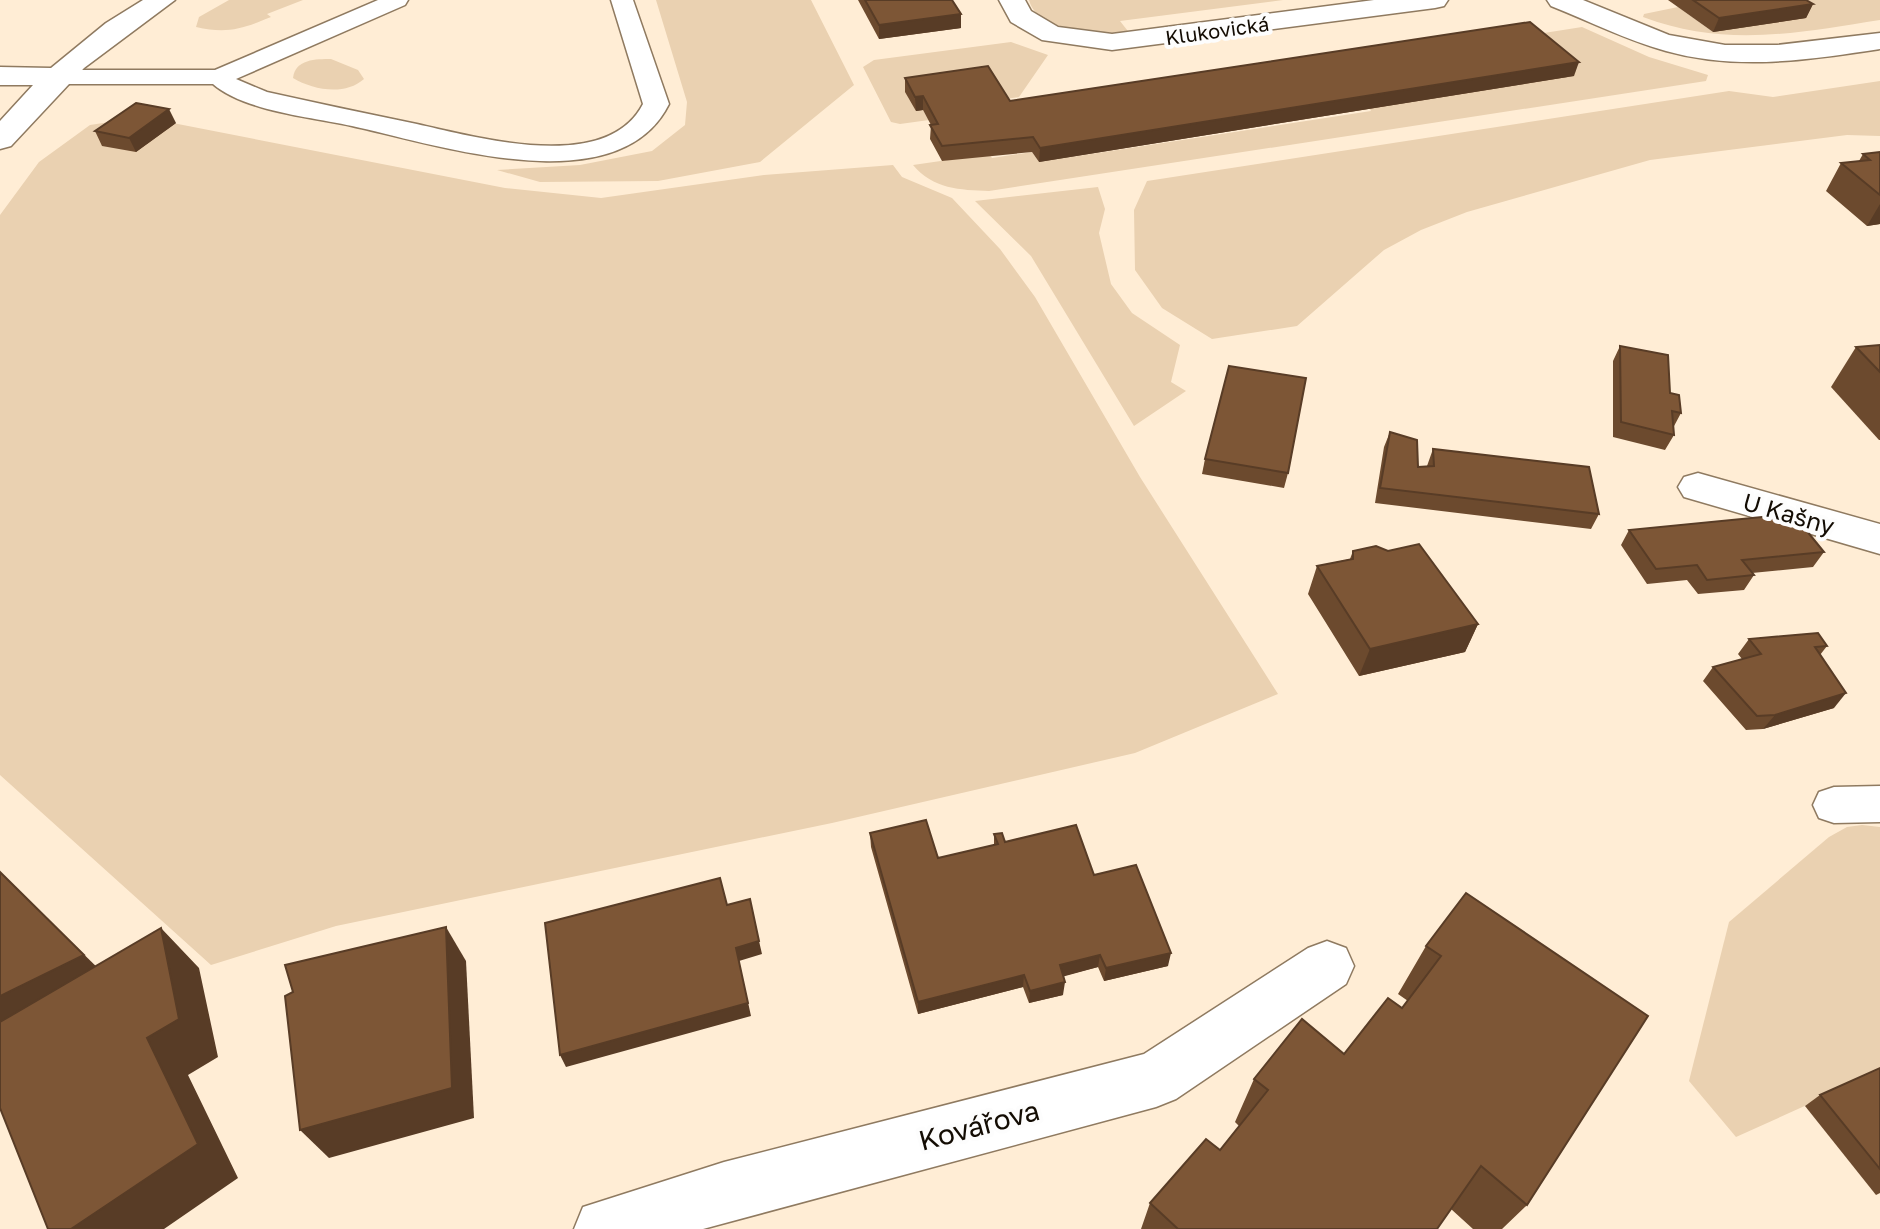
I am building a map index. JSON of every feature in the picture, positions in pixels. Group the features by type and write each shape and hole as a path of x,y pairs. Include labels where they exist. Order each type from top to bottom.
{"street":[{"path":"0,140 56,77 81,55 162,0"},
{"name":"Klukovická","path":"1012,0 1020,16 1052,34 1112,42 1435,0"},
{"path":"1560,0 1658,40 1711,52 1799,53 1880,41"},
{"path":"0,76 56,77"},
{"name":"U Kašny","path":"1698,487 1880,539"},
{"name":"Kovářova","path":"605,1229 724,1192 1156,1079 1327,966"}],"lane":[{"path":"56,77 219,77 397,0"},
{"path":"219,77 231,87 260,98 503,151 545,154 599,146 635,132 651,119 656,104 622,0"},
{"path":"1834,805 1880,804"}],"shaded area":[{"path":"229,0 303,0 243,27 217,30 196,27 199,17"},
{"path":"656,0 811,0 854,85 760,162 658,181 540,182 497,170 580,165 652,151 685,125 687,102"},
{"path":"1029,0 1283,0 1120,21 1131,35 1089,33 1058,26 1045,20"},
{"path":"1778,0 1880,0 1880,20 1790,33 1732,35 1674,27 1643,17 1644,14 1678,7 1713,32"},
{"path":"1582,27 1649,57 1708,75 1706,81 989,191 938,184 913,165 989,154 992,158 1032,152 1039,162 1371,111 1369,107 1525,36"},
{"path":"1011,42 1048,55 1019,97 915,111 923,110 929,120 900,124 891,122 863,67 874,60"},
{"path":"331,59 358,70 364,79 348,88 329,89 310,86 293,78 302,64"},
{"path":"1880,81 1880,136 1847,135 1650,160 1467,212 1421,230 1384,250 1297,326 1212,339 1162,308 1135,270 1134,210 1147,181 1729,91 1773,97"},
{"path":"142,117 505,188 601,198 764,175 893,165 902,177 952,198 1000,249 1035,297 1140,477 1278,694 1135,753 832,823 336,926 211,965 0,775 0,215 39,162 90,125"},
{"path":"1098,187 1105,209 1099,233 1111,284 1132,313 1180,345 1171,382 1186,391 1134,426 1031,256 975,201"},
{"path":"1847,827 1880,827 1880,1072 1736,1137 1689,1081 1729,922 1829,837"}],"building":[{"path":"865,0 952,0 961,14 879,25"},
{"path":"1693,0 1806,0 1813,4 1719,18"},
{"path":"1530,22 1579,62 1040,148 1033,137 942,146 930,125 938,124 923,96 915,97 905,78 988,66 1010,101"},
{"path":"136,103 169,109 129,138 95,131"},
{"path":"1880,152 1880,195 1841,163 1870,160 1863,154"},
{"path":"1880,345 1880,372 1856,347"},
{"path":"1620,346 1668,355 1670,393 1679,395 1681,413 1672,411 1674,435 1621,422"},
{"path":"1229,366 1306,378 1288,473 1205,459"},
{"path":"1390,432 1417,440 1418,467 1434,466 1433,449 1589,467 1599,514 1380,488"},
{"path":"1793,514 1824,552 1742,560 1754,575 1707,580 1697,565 1656,569 1629,530"},
{"path":"1419,544 1478,624 1370,649 1317,566 1353,559 1353,551 1376,546 1388,551"},
{"path":"1818,633 1827,646 1815,647 1846,693 1775,715 1757,716 1713,667 1761,654 1749,639"},
{"path":"926,820 938,858 998,844 994,834 1002,833 1005,842 1076,825 1094,875 1136,865 1171,953 1106,968 1100,955 1060,965 1065,982 1030,991 1024,975 918,1002 870,833"},
{"path":"0,872 84,955 0,996"},
{"path":"720,878 727,905 750,899 759,941 736,948 748,1003 560,1055 545,923"},
{"path":"1466,893 1648,1016 1527,1205 1481,1166 1437,1229 1178,1229 1150,1203 1206,1139 1220,1150 1268,1090 1254,1079 1302,1019 1344,1054 1388,998 1402,1008 1441,956 1426,946"},
{"path":"446,927 452,1088 300,1130 285,996 293,992 285,965"},
{"path":"161,928 179,1019 147,1038 198,1144 71,1229 48,1229 0,1108 0,1022"},
{"path":"1880,1068 1880,1169 1820,1095"}]}
